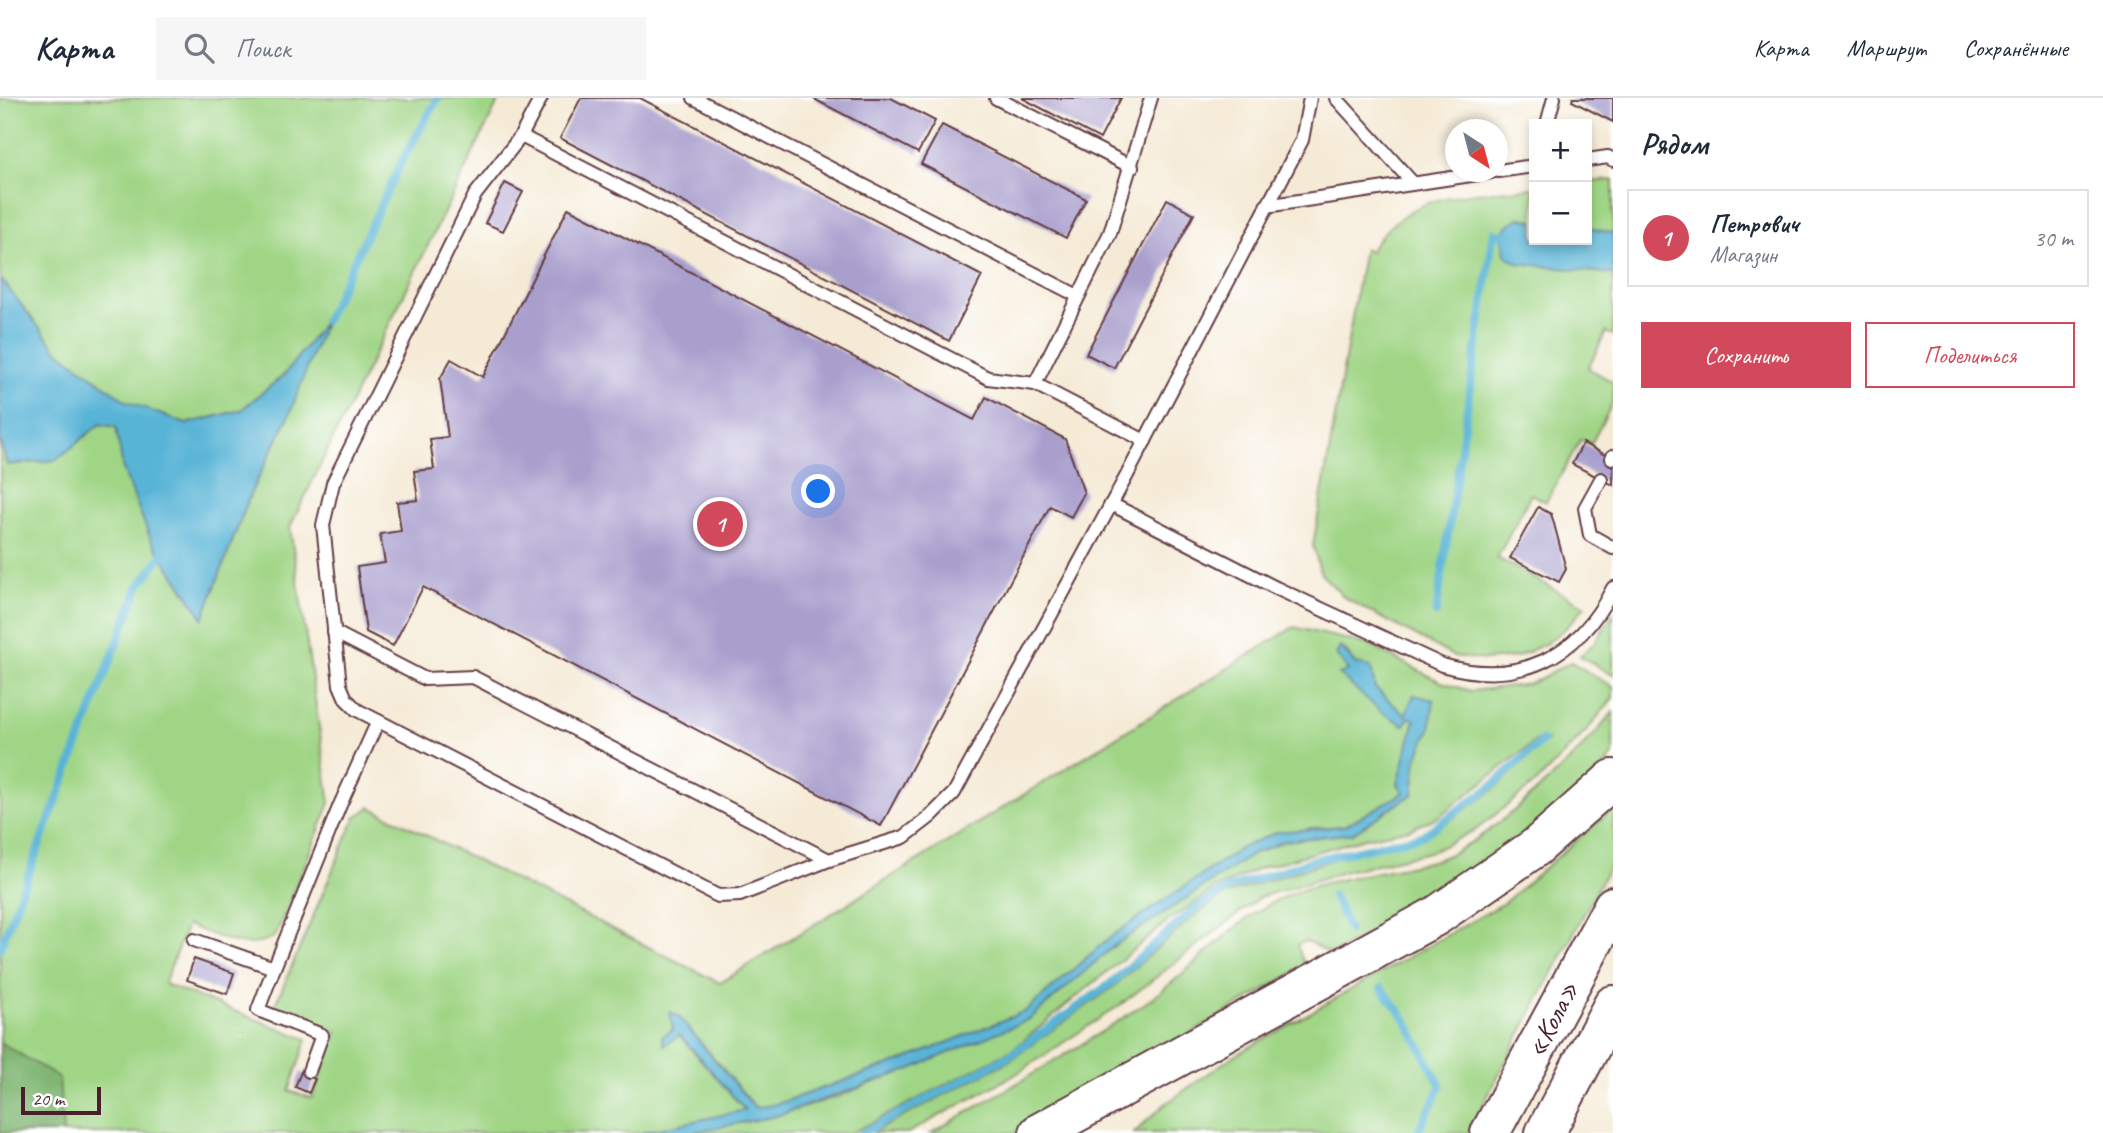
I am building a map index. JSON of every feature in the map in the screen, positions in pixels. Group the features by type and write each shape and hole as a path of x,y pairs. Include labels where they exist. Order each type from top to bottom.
{"main road":[{"path":"1039,1133 1436,916 1536,847 1613,779"},
{"name":"«Кола»","path":"1490,1133 1613,906"},
{"path":"1099,1133 1112,1119 1178,1066 1315,980"},
{"name":"«Кола»","path":"1545,1133 1613,1005"}],"lane":[{"path":"541,98 521,136 475,195 333,483 323,525 340,685 346,699 357,710 718,896 740,895 829,860 904,837 930,817 954,793 1145,441 1302,140 1310,98"},
{"path":"694,98 1078,296"},
{"path":"996,98 1132,167"},
{"path":"1035,384 1110,233 1152,98"},
{"path":"1336,98 1411,181"},
{"path":"1548,119 1554,98"},
{"path":"521,136 988,378 1035,384 1145,441"},
{"path":"1592,159 1608,157 1613,160"},
{"path":"1508,170 1529,167"},
{"path":"1266,206 1445,177"},
{"path":"1601,479 1585,508 1590,535 1613,548"},
{"path":"1111,504 1276,588 1442,665 1469,673 1503,673 1532,667 1564,651 1605,605 1613,588"},
{"path":"334,632 425,679 473,677 829,860"},
{"path":"309,1071 323,1035 258,1010 340,805 378,721"},
{"path":"194,940 274,968"}],"green space":[{"path":"0,98 500,98 290,527 330,803 276,935 266,941 244,944 187,925 164,984 307,1039 289,1091 312,1098 337,1032 274,1008 355,818 370,807 720,983 1294,627 1369,645 1441,682 1471,691 1530,684 1571,662 1613,687 1613,698 1587,730 1537,782 1477,829 1433,851 1346,871 1260,897 1120,1005 1016,1074 908,1133 872,1133 1009,1061 1112,988 1195,915 1227,894 1340,857 1424,838 1492,791 1547,740 1537,740 1438,817 1410,829 1365,838 1260,868 1215,889 1171,919 1012,1050 852,1133 688,1133 776,1116 840,1096 1029,1019 1115,945 1255,853 1284,841 1353,833 1413,794 1417,757 1430,729 1428,700 1414,695 1406,716 1375,688 1345,650 1348,671 1340,676 1405,725 1409,716 1415,720 1398,784 1404,793 1344,826 1309,828 1243,847 1109,938 1026,1011 904,1060 777,1104 756,1108 679,1017 664,1044 679,1035 745,1110 640,1133 63,1133 58,1078 0,1042 0,438 7,465 56,460 100,424 116,427 151,540 203,618 252,490 288,418 323,324 284,375 241,410 186,424 126,402 57,350 0,278"},
{"path":"1613,180 1613,233 1592,229 1592,182"},
{"path":"1529,188 1529,219 1520,218 1518,263 1613,274 1613,335 1606,332 1588,368 1613,382 1613,402 1591,444 1581,439 1546,502 1531,494 1497,558 1585,606 1565,629 1545,644 1517,657 1485,660 1453,656 1345,598 1321,574 1313,546 1364,248 1370,251 1403,216 1442,199"},
{"path":"1613,614 1613,675 1580,656 1595,642"},
{"path":"1613,712 1613,756 1551,815 1517,842 1444,891 1331,954 1306,941 1297,945 1305,966 1022,1133 931,1133 1122,1019 1163,990 1248,918 1281,898 1346,878 1435,860 1480,837 1556,773"},
{"path":"1613,809 1613,859 1468,1133 1134,1133 1164,1105 1232,1057 1504,903"},
{"path":"0,1042 59,1078 63,1133 0,1133"}],"water":[{"path":"1520,218 1529,220 1529,245 1592,245 1592,229 1613,233 1613,274 1518,263 1505,255 1501,234 1509,224"},
{"path":"0,278 57,350 126,401 186,424 241,410 284,375 325,321 288,418 252,490 203,618 151,540 123,469 116,427 100,424 56,460 7,465 0,438"},
{"path":"1340,647 1356,664 1371,667 1375,688 1405,715 1414,695 1434,700 1430,729 1417,757 1413,794 1352,833 1284,841 1255,853 1115,945 1030,1019 906,1071 776,1116 688,1133 640,1133 745,1110 680,1035 664,1045 662,1036 673,1030 670,1012 679,1017 755,1108 777,1104 904,1060 1026,1011 1109,938 1243,847 1277,832 1344,826 1404,793 1398,784 1415,720 1409,717 1404,725 1383,713 1339,675 1348,670 1336,655"}],"building":[{"path":"581,98 640,98 982,276 949,341 560,138"},
{"path":"812,98 891,98 935,121 918,153"},
{"path":"1022,98 1121,98 1100,139"},
{"path":"1573,98 1613,98 1613,122 1572,101"},
{"path":"942,125 1086,199 1066,238 921,164"},
{"path":"505,183 523,192 503,231 485,223"},
{"path":"1167,199 1194,214 1114,368 1086,354"},
{"path":"568,208 974,420 986,397 1065,439 1084,493 1071,517 1050,506 881,826 423,587 393,646 366,632 357,567 385,563 380,534 401,531 397,502 418,500 414,471 434,469 430,439 448,437 440,379 451,359 483,377"},
{"path":"1583,443 1613,459 1613,485 1572,464"},
{"path":"1538,507 1551,514 1553,520 1566,569 1559,582 1510,558"},
{"path":"194,959 234,973 227,994 187,980"},
{"path":"301,1072 315,1079 309,1093 295,1087"}],"waterway":[{"path":"325,321 403,159 438,98"},
{"path":"1436,613 1494,232 1501,234"},
{"path":"0,948 139,586 162,555"},
{"path":"862,1133 1009,1056 1110,984 1193,910 1227,889 1314,860 1422,836 1491,787 1542,741"},
{"path":"1333,895 1349,930"},
{"path":"1381,988 1405,1018 1441,1086 1417,1133"}],"place":[{"name":"Петрович","path":"720,524"}]}
